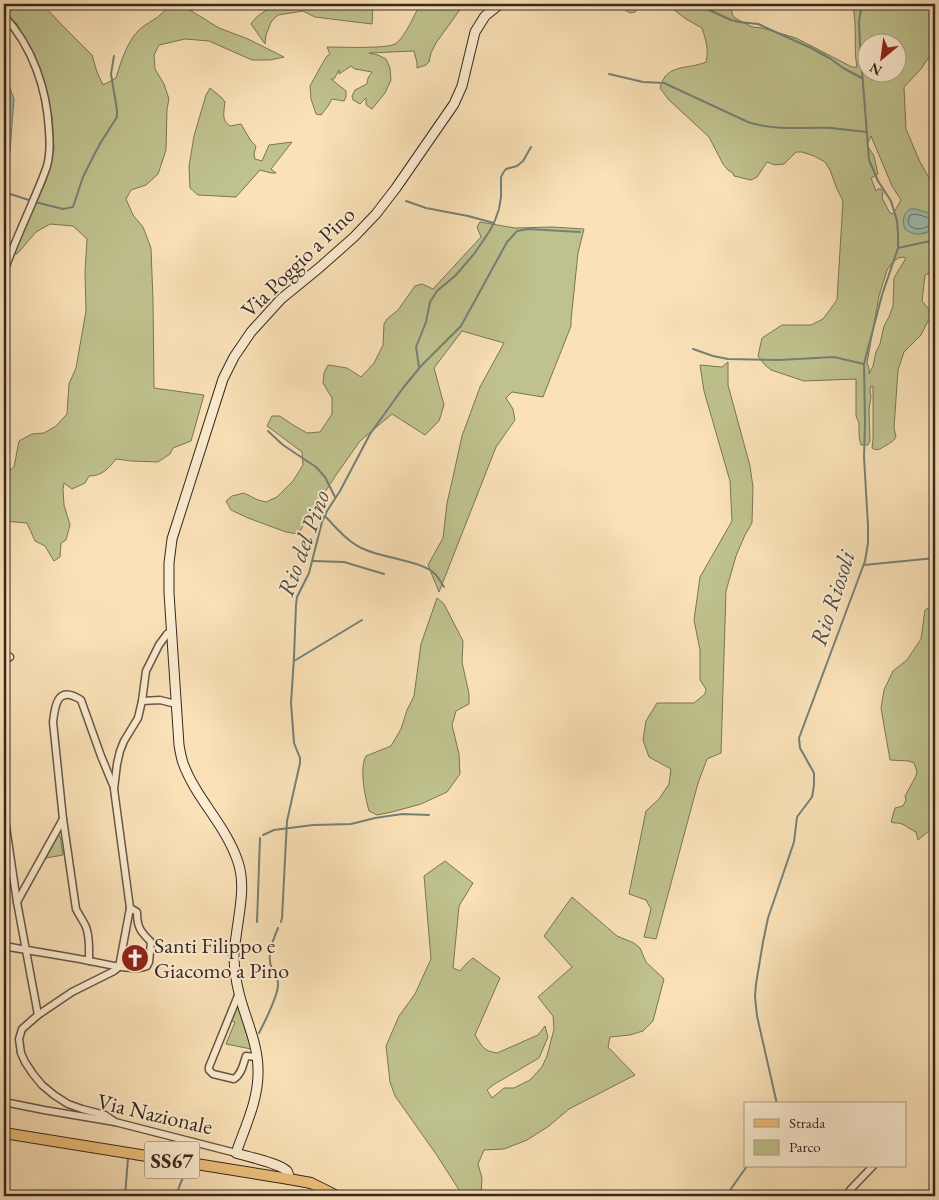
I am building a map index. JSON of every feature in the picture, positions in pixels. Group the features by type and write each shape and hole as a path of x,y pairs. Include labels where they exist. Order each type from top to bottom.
{"main road":[{"name":"SS67","path":"4,1133 290,1179 312,1184 337,1196"}],"street":[{"name":"Via Poggio a Pino","path":"236,1154 258,1084 257,1057 235,976 234,953 242,892 239,864 230,842 195,787 183,763 179,745 171,631 169,563 172,539 223,379 234,357 251,332 281,299 320,268 354,236 376,214 396,188 454,104 462,86 476,32 485,16 500,4"},
{"path":"4,16 23,42 35,65 44,91 50,144 48,164 4,272"},
{"path":"114,789 120,751 138,718 146,670 158,645 166,634 171,631"},
{"path":"89,961 86,926 76,909 52,722 59,697 64,694 75,696 80,700 114,789 130,908 119,967 72,992 38,1015 22,1029 19,1039 21,1053 25,1062 33,1074 54,1095 68,1104 105,1115 115,1122"},
{"path":"142,701 160,700 176,704"},
{"path":"4,812 17,902 38,1015"},
{"path":"17,902 63,819"},
{"path":"4,946 119,967 143,968 149,962 151,942 140,931 137,922 137,912 130,908"},
{"path":"239,993 208,1070 212,1074 234,1079 241,1071 246,1056 257,1057"},
{"name":"Via Nazionale","path":"4,1102 115,1122 236,1154 278,1166 286,1171 290,1179"},
{"path":"847,1196 850,1190 871,1168"}],"green space":[{"path":"4,4 42,4 92,55 103,85 116,78 124,53 134,36 161,14 168,6 167,4 180,4 219,28 248,39 284,57 270,60 252,60 209,41 185,39 159,45 154,55 155,69 164,84 169,99 166,150 158,174 146,185 131,190 126,199 133,215 143,227 151,248 154,388 204,395 191,441 173,448 170,454 158,462 116,459 104,471 98,475 89,476 85,483 72,489 64,483 64,505 70,525 66,540 61,543 60,557 54,561 45,546 35,541 27,523 4,521 5,474 14,467 19,441 32,434 44,433 56,426 67,414 69,384 76,368 86,311 85,272 87,239 73,226 50,224 36,232 17,254 13,254 46,181 54,149 52,117 45,83 32,50 17,24 4,11"},
{"path":"281,4 373,4 372,24 315,17 303,11 278,15 271,22 265,44 251,24 264,11"},
{"path":"420,4 464,4 436,43 429,62 417,68 414,51 369,53 386,59 390,68 391,80 385,93 372,109 366,105 366,98 360,104 353,100 352,96 355,90 367,84 372,72 355,69 351,66 339,74 339,70 334,79 331,79 346,91 344,101 332,99 321,115 316,114 311,99 310,86 330,54 327,47 373,47 395,44 406,32"},
{"path":"628,4 641,4 635,12 630,13 625,10"},
{"path":"666,4 733,4 732,14 735,18 752,27 796,38 852,67 856,67 856,82 906,82 906,32 856,32 856,59 854,4 935,4 935,48 921,69 904,87 906,129 920,162 935,188 935,215 931,214 922,234 935,229 935,271 925,275 922,301 932,313 921,335 904,352 898,370 894,428 896,437 892,442 880,449 872,448 873,386 871,386 870,390 870,441 868,445 861,445 859,423 856,416 856,379 804,381 771,370 758,356 762,338 782,325 811,325 823,319 837,300 843,201 825,162 802,152 796,152 784,164 775,165 767,162 757,177 751,180 734,176 723,164 709,137 669,100 660,88 667,75 678,69 706,62 707,49 702,28","holes":["871,136 892,186 901,200 893,214 890,213 882,198 883,193 881,189 876,191 871,178 878,174 874,156 867,145","898,258 906,258 894,278 893,306 884,326 880,344 869,374 867,363 879,296 887,270"]},
{"path":"210,88 225,102 224,115 227,124 230,126 241,124 256,146 255,159 262,161 269,145 292,142 271,169 276,173 260,170 236,197 198,195 190,188 189,166 194,136 206,95"},
{"path":"480,222 515,228 552,227 584,229 578,253 571,326 543,397 512,392 506,398 513,409 515,420 496,447 439,592 428,565 443,538 447,503 462,436 480,387 504,343 462,331 434,368 444,405 439,421 425,435 392,414 360,441 298,534 286,532 231,510 226,501 232,496 244,493 266,502 277,497 293,481 303,465 302,452 267,426 272,416 280,416 307,433 320,432 332,414 332,398 323,383 324,373 328,365 347,368 361,377 374,363 383,345 384,324 387,319 398,310 415,286 422,284 433,289 481,237 477,227"},
{"path":"728,362 728,385 750,466 753,487 752,523 736,556 726,591 721,753 707,759 698,783 656,939 644,937 651,909 646,900 629,894 646,811 659,799 669,784 671,769 649,757 643,740 646,721 657,703 694,703 705,694 706,689 700,680 700,650 694,620 700,577 732,521 730,481 704,391 700,365 722,367"},
{"path":"437,598 444,604 463,641 462,662 469,694 469,704 456,711 452,725 459,754 460,774 447,792 421,804 377,815 369,811 367,805 363,783 364,761 366,756 391,746 401,729 414,696 421,644"},
{"path":"935,604 935,818 930,830 918,840 916,832 902,824 891,822 895,808 903,806 906,800 905,796 917,772 914,763 890,760 881,708 884,690 893,671 907,660 921,639 925,610"},
{"path":"56,836 60,836 63,855 46,858"},
{"path":"445,861 473,883 459,906 453,968 460,971 473,958 500,978 475,1035 481,1045 497,1053 538,1035 545,1026 548,1037 539,1058 487,1090 492,1098 504,1088 514,1088 530,1080 542,1067 547,1056 554,1029 553,1016 538,997 572,967 544,936 572,897 617,936 634,943 640,948 646,962 664,979 653,1021 643,1031 630,1035 610,1037 608,1047 635,1075 569,1109 549,1126 527,1140 504,1149 484,1150 478,1164 482,1178 481,1196 463,1196 395,1096 390,1082 386,1046 399,1016 415,994 431,959 424,876"},
{"path":"235,1006 239,1009 251,1049 226,1044 235,1022 230,1020"}],"water":[{"path":"4,72 14,99 10,151 4,189"},
{"path":"910,209 935,215 935,229 917,234 905,229 904,218"}],"waterway":[{"path":"696,4 731,20 758,24 811,48 856,75"},
{"name":"Rio Riosoli","path":"777,1102 757,1016 756,984 768,918 794,842 797,817 812,797 814,773 800,748 799,738 865,561 868,526 864,457 864,364 882,295 898,248 897,221 891,201 878,181 869,160 860,45 859,21 862,4"},
{"path":"4,192 63,209 73,207 83,177 101,142 117,117 111,74 114,56"},
{"path":"609,74 643,82 664,83 758,125 779,128 831,128 866,132"},
{"name":"Rio del Pino","path":"419,367 416,347 426,322 430,302 437,291 455,276 474,254 489,232 499,209 501,177 506,169 517,166 523,161 531,147"},
{"path":"406,201 426,208 494,223"},
{"name":"Rio del Pino","path":"281,922 287,821 300,763 294,743 291,703 296,605 297,597 309,573 322,522 370,434 421,366 461,326 507,242 517,231 528,229 580,232"},
{"path":"898,248 935,240"},
{"path":"693,349 728,359 779,360 834,357 864,364"},
{"path":"268,431 283,445 316,467 325,477 335,497"},
{"path":"325,516 344,536 360,547 374,553 422,566 435,574 444,587"},
{"path":"864,565 935,558"},
{"path":"313,561 344,562 384,574"},
{"path":"294,661 362,620"},
{"path":"263,835 274,830 313,825 351,824 402,814 429,815"},
{"path":"257,922 260,838"},
{"name":"Rio del Pino","path":"259,1033 278,988 277,979 270,964 271,948 278,928"},
{"path":"125,1196 128,1158"},
{"name":"Rio del Pino","path":"177,1196 180,1184 190,1166"},
{"name":"Rio Riosoli","path":"726,1196 746,1168"}],"place":[{"name":"Santi Filippo e Giacomo a Pino","path":"135,958"}]}
